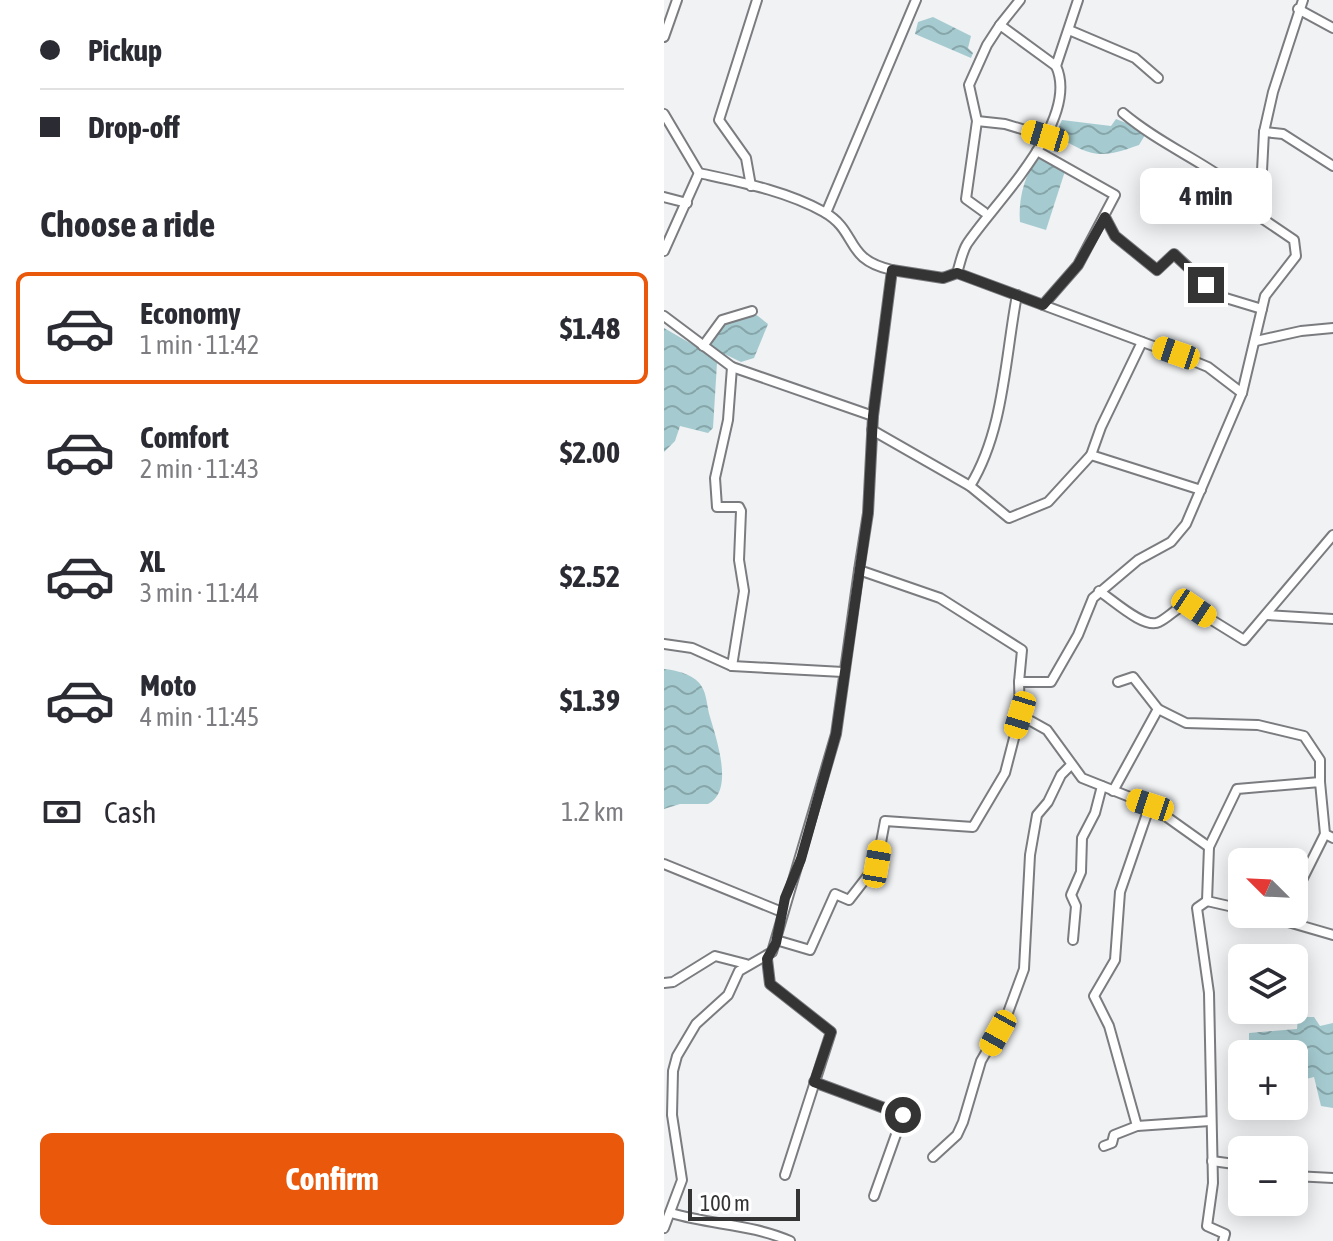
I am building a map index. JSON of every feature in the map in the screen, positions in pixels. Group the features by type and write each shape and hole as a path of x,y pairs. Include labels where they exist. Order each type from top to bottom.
{"street":[{"path":"664,37 677,0"},
{"path":"751,186 746,158 719,120 757,0"},
{"path":"826,213 916,0"},
{"path":"984,212 966,199 977,121 969,85 987,45 1020,0"},
{"path":"1056,66 1078,0"},
{"path":"1289,0 1300,4 1333,28"},
{"path":"1019,682 1051,682 1099,591 1138,560 1171,542 1186,524 1242,393 1265,296 1296,256 1294,240 1260,217 1260,210 1264,132 1300,4"},
{"path":"957,273 966,245 1037,151 1055,112 1061,76 1056,66 1000,25"},
{"path":"1069,30 1135,58 1158,78"},
{"path":"1123,113 1154,139 1240,188 1260,210"},
{"path":"664,114 699,173 751,186 826,213 845,231 855,252 872,265 943,278 957,273 1208,367 1242,393"},
{"path":"977,121 1045,136"},
{"path":"1264,132 1283,134 1333,166"},
{"path":"1037,151 1115,195 1078,265 1043,305"},
{"path":"664,251 699,173"},
{"path":"664,197 687,203"},
{"path":"1105,217 1115,236 1157,270 1174,254 1219,296 1262,309"},
{"path":"785,1175 831,1032 770,984 767,959 776,940 782,912 801,859 836,734 868,513 873,416 892,270"},
{"path":"970,486 985,462 995,425 1017,295"},
{"path":"703,346 722,320 752,311"},
{"path":"664,316 732,367 873,416"},
{"path":"1256,341 1333,328"},
{"path":"872,430 970,486 1001,514 1009,518 1019,516 1048,502 1091,455 1101,427 1142,342"},
{"path":"732,367 728,420 715,478 717,507 739,507 741,511 739,560 744,591 732,666"},
{"path":"1091,455 1201,490"},
{"path":"1099,591 1141,623 1151,625 1161,622 1186,604 1244,640 1333,535"},
{"path":"776,940 810,950 835,894 849,900 877,864 885,821 973,827 1005,773 1020,715 1022,650 940,598 859,570"},
{"path":"1266,615 1333,619"},
{"path":"664,644 692,648 732,666 843,672"},
{"path":"1118,682 1133,677 1158,709 1186,723 1258,725 1304,736 1320,760 1320,782 1329,836 1308,872"},
{"path":"1113,791 1158,709"},
{"path":"1020,715 1047,730 1082,778 1150,805 1209,847"},
{"path":"933,1157 957,1135 981,1061 1006,1018 1024,969 1030,855 1037,815 1061,775 1071,765"},
{"path":"1207,901 1209,847 1237,789 1320,782"},
{"path":"1073,940 1076,906 1071,895 1081,872 1082,838 1095,813 1102,786"},
{"path":"1137,1126 1109,1026 1094,996 1115,960 1120,892 1150,805"},
{"path":"664,864 782,912"},
{"path":"1223,1241 1225,1234 1207,1226 1212,1161 1209,993 1197,908 1207,901 1228,906"},
{"path":"1308,926 1333,935"},
{"path":"664,983 673,982 715,956 746,964 767,959"},
{"path":"664,1228 682,1180 672,1106 677,1056 696,1024 728,995 746,964"},
{"path":"814,1082 903,1115 874,1196"},
{"path":"1104,1146 1112,1143 1114,1135 1137,1126 1210,1121"},
{"path":"1212,1161 1228,1163"},
{"path":"1308,1177 1333,1178"},
{"path":"671,1213 710,1224 764,1230 790,1241"}],"water":[{"path":"933,17 971,36 968,48 973,53 971,58 915,34 918,22"},
{"path":"1116,119 1134,126 1145,135 1139,145 1114,153 1095,154 1055,135 1062,120 1111,126"},
{"path":"1040,158 1066,168 1046,230 1020,222 1023,187"},
{"path":"754,313 768,324 754,358 741,362 710,347 719,323"},
{"path":"664,328 709,354 717,363 713,428 708,433 680,426 675,441 664,452"},
{"path":"664,669 691,676 705,694 722,776 721,788 708,804 680,804 664,809"},
{"path":"1308,1017 1314,1017 1320,1026 1333,1023 1333,1108 1321,1106 1314,1077 1308,1078 1308,1040 1249,1040 1249,1033 1297,1029 1297,1024 1308,1024"}],"route":[{"path":"903,1115 814,1082 831,1032 770,984 767,959 776,943 785,898 801,859 836,734 868,513 873,416 892,270 943,278 957,273 1043,305 1078,265 1105,217 1115,236 1157,270 1174,254 1206,285"}]}
